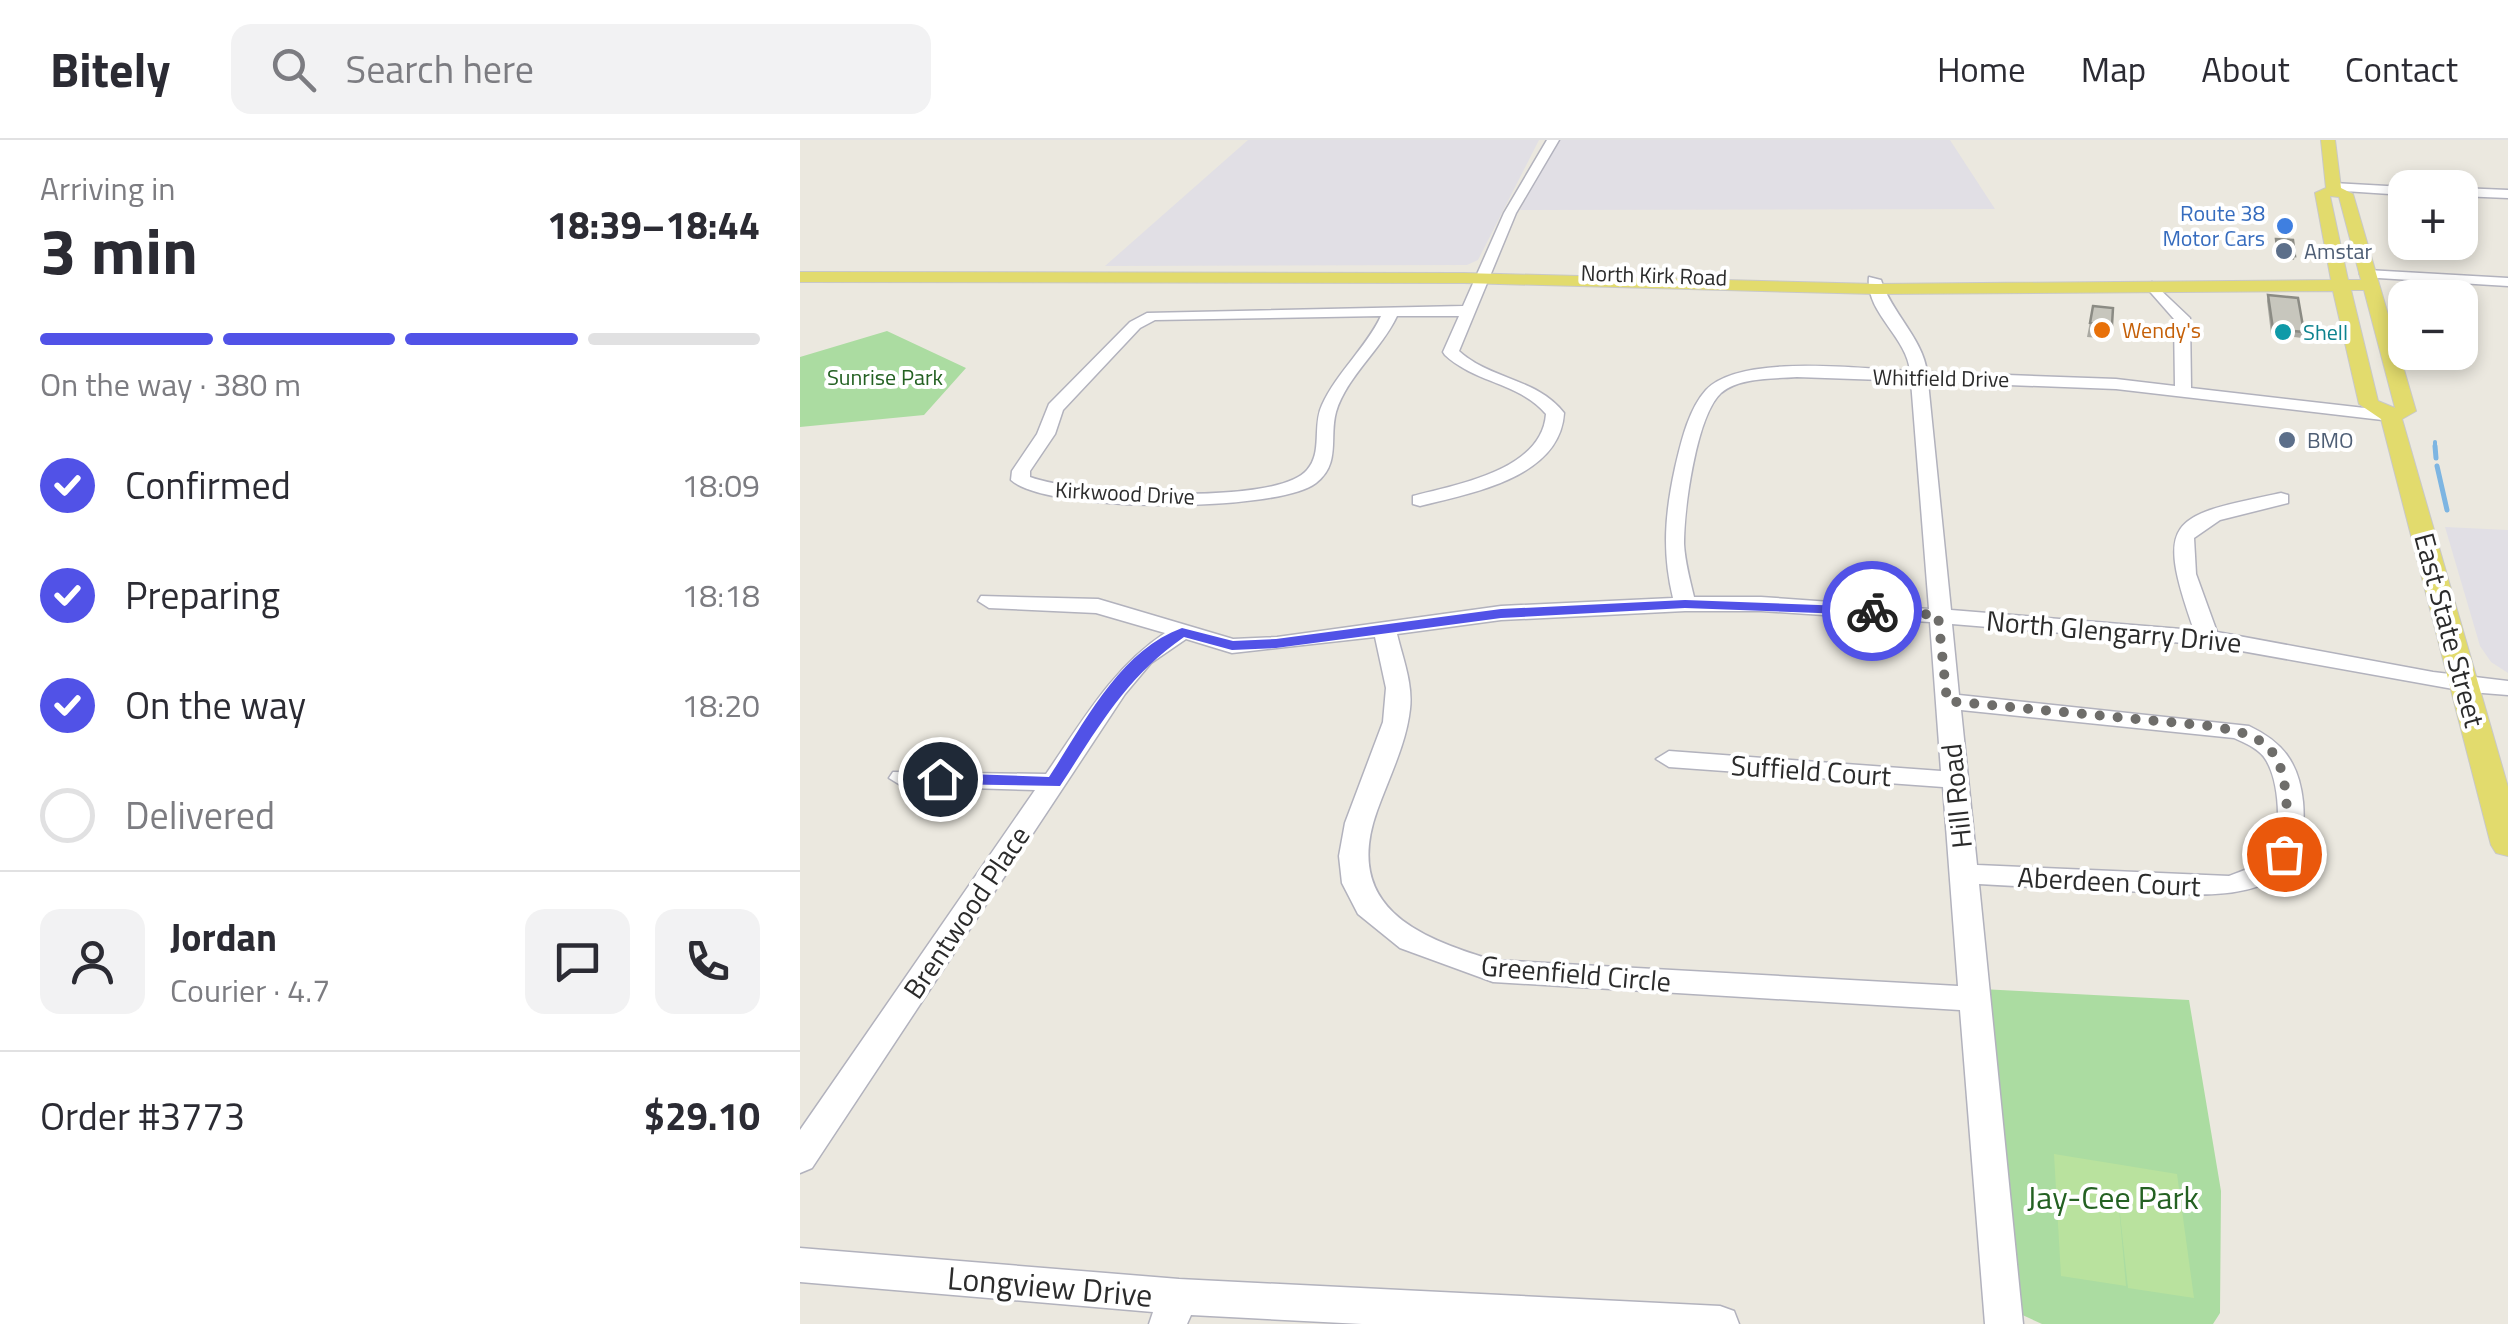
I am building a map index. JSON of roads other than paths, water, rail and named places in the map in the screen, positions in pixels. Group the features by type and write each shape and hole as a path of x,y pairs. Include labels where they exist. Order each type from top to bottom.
{"main road":[{"name":"East State Street","path":"2328,140 2334,189"},
{"name":"East State Street","path":"2391,416 2406,411 2346,194 2334,189 2322,193 2338,280 2369,404 2391,416 2508,844"},
{"name":"North Kirk Road","path":"800,273 1485,274 2152,286 2338,280"},
{"name":"North Kirk Road","path":"1875,284 2369,280"}],"street":[{"path":"1420,500 1455,492 1541,454 1555,434 1556,413 1543,399 1453,356 1453,341 1510,213 1553,140"},
{"path":"2334,189 2388,191"},
{"path":"2478,193 2508,194"},
{"name":"North Kirk Road","path":"2369,280 2508,282"},
{"name":"North Kirk Road","path":"2369,280 2508,292"},
{"name":"Hill Road","path":"1875,284 1885,310 1917,358 2004,1324"},
{"path":"2152,286 2182,318 2183,391"},
{"name":"Kirkwood Drive","path":"1391,312 1378,339 1327,411 1326,453 1311,478 1291,491 1256,497 1112,496 1031,487 1021,480 1055,408 1141,320 1175,314 1468,311"},
{"name":"Whitfield Drive","path":"1685,604 1674,546 1676,518 1701,408 1715,389 1751,376 1797,372 2089,382 2391,416"},
{"path":"2208,638 2179,558 2182,536 2199,520 2228,509 2281,498"},
{"name":"North Glengarry Drive","path":"989,600 1098,606 1232,646 1501,613 1761,604 2208,638 2508,688"},
{"name":"Greenfield Circle","path":"1384,630 1399,701 1393,742 1358,826 1352,878 1379,923 1440,957 1493,972 1973,999"},
{"name":"Brentwood Place","path":"800,1158 1116,690 1143,658 1182,632"},
{"name":"Aberdeen Court","path":"1947,701 2240,731 2276,754 2284,770 2289,831 2284,854 2264,873 2232,886 1965,874"},
{"name":"Suffield Court","path":"1669,759 1953,780"},
{"path":"902,778 1054,782"},
{"name":"Longview Drive","path":"800,1265 1173,1310 1720,1324"}],"waterway":[{"path":"2435,446 2436,458"},
{"path":"2437,466 2447,510"}],"place":[{"name":"Route 38 Motor Cars","path":"2285,226"},
{"name":"Amstar","path":"2284,251"},
{"name":"Wendy's","path":"2102,330"},
{"name":"Shell","path":"2283,332"},
{"name":"BMO","path":"2287,440"}],"park label":[{"name":"Sunrise Park","path":"885,377"},
{"name":"Jay-Cee Park","path":"2113,1197"}]}
